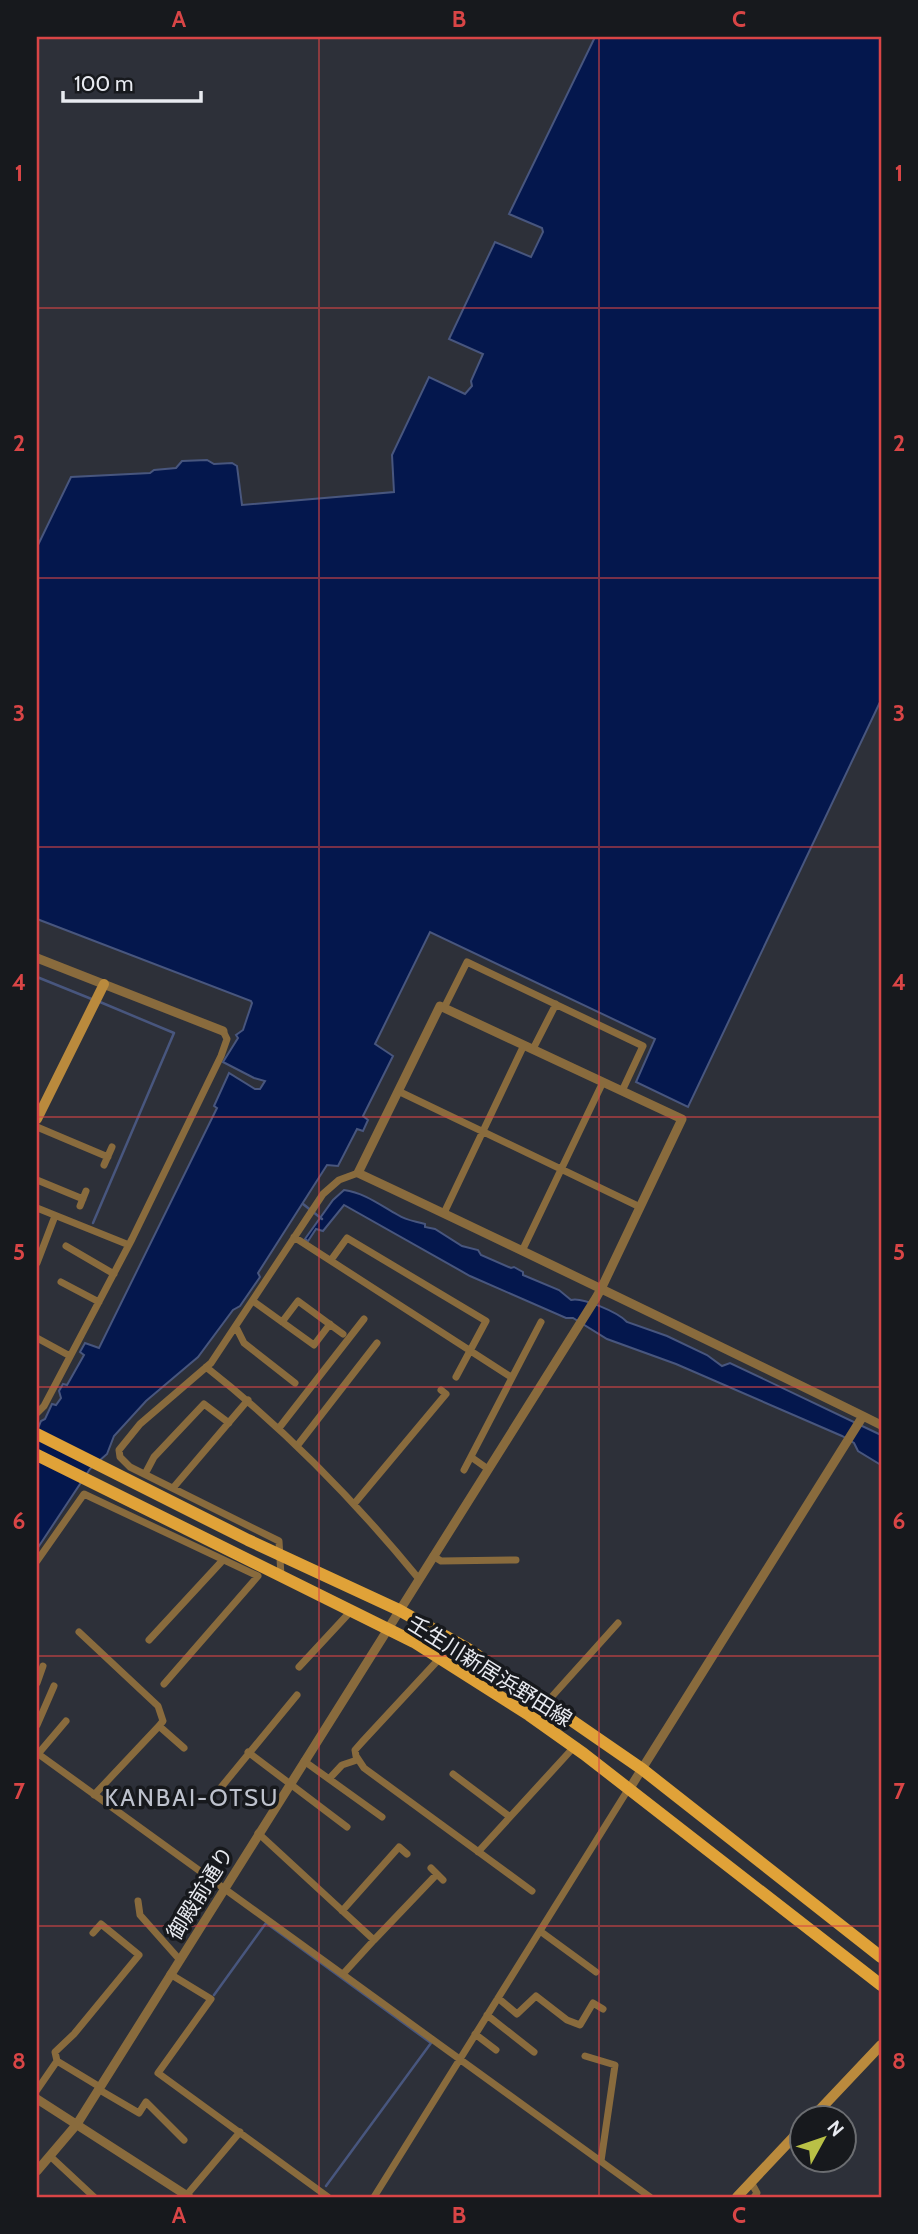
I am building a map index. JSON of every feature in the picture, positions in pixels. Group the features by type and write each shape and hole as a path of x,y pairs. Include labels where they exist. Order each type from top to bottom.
{"main road":[{"path":"37,1119 104,984"},
{"name":"壬生川新居浜野田線","path":"37,1434 248,1540 399,1610 468,1649 642,1769 881,1957"},
{"name":"壬生川新居浜野田線","path":"37,1455 86,1478 239,1561 281,1576 440,1658 529,1715 630,1788 881,1985"},
{"path":"826,2104 881,2045"},
{"path":"737,2197 788,2144"}],"street":[{"path":"37,958 223,1031 227,1039 129,1245 38,1414"},
{"path":"358,1173 440,1006 444,1008 529,1047 622,1091 643,1046 467,962 444,1008"},
{"path":"444,1213 483,1132 529,1047 556,1004"},
{"path":"522,1251 603,1082"},
{"path":"398,1091 640,1207"},
{"name":"御殿前通り","path":"37,2171 77,2124 599,1293 682,1119 622,1091"},
{"path":"37,1127 106,1161 113,1147"},
{"path":"281,1576 279,1541 124,1463 119,1450 140,1424 206,1367 331,1185 358,1173 522,1251 599,1293 861,1419 881,1425"},
{"path":"37,1180 83,1199"},
{"path":"37,1208 129,1245"},
{"path":"37,1263 55,1216"},
{"path":"295,1237 512,1377"},
{"path":"331,1261 347,1238 486,1321 456,1377"},
{"path":"66,1246 114,1274"},
{"path":"61,1282 99,1302"},
{"path":"253,1301 314,1345 330,1324"},
{"path":"282,1322 298,1301 342,1334"},
{"path":"279,1428 364,1319"},
{"path":"464,1470 541,1322"},
{"path":"236,1327 244,1343 295,1383"},
{"path":"37,1338 70,1356"},
{"path":"297,1446 377,1343"},
{"path":"206,1367 279,1428 381,1532 419,1579"},
{"path":"355,1504 446,1394 441,1390"},
{"path":"173,1488 248,1400"},
{"path":"145,1474 155,1457 205,1404 229,1423"},
{"path":"374,2197 861,1419"},
{"path":"471,1457 488,1469"},
{"path":"37,1561 84,1494 223,1560 239,1561 258,1576 164,1684"},
{"path":"239,1561 248,1540"},
{"path":"433,1556 441,1561 516,1560"},
{"path":"149,1640 223,1560"},
{"path":"299,1667 351,1611"},
{"path":"547,1702 618,1623"},
{"path":"79,1632 158,1706 163,1721 94,1795"},
{"path":"440,1658 355,1751 357,1760 364,1768 532,1891"},
{"path":"38,1677 43,1666"},
{"path":"37,1725 54,1686"},
{"path":"218,1791 297,1695"},
{"path":"66,1721 38,1754 650,2197"},
{"path":"159,1726 184,1748"},
{"path":"478,1852 574,1747"},
{"path":"248,1752 347,1827"},
{"path":"329,1779 342,1765 357,1760"},
{"path":"303,1761 383,1817"},
{"path":"453,1774 510,1817"},
{"path":"258,1833 374,1940"},
{"path":"342,1911 399,1847 407,1854"},
{"path":"343,1974 437,1874"},
{"path":"138,1901 140,1915 179,1959"},
{"path":"93,1933 101,1924 139,1955 75,2034 55,2052 57,2061 139,2113 146,2102 184,2140"},
{"path":"540,1931 596,1972"},
{"path":"170,1974 211,1999 158,2073 328,2197"},
{"path":"498,1998 517,2014 536,1996 567,2020 580,2025 593,2003 603,2009"},
{"path":"487,2015 534,2052"},
{"path":"475,2034 496,2050"},
{"path":"585,2056 615,2065 601,2161"},
{"path":"37,2090 57,2061"},
{"path":"37,2099 187,2197 240,2132"},
{"path":"50,2156 94,2197"},
{"path":"751,2182 757,2193 754,2197"}],"shaded area":[{"path":"595,37 881,37 881,700 688,1107 636,1082 655,1039 430,932 375,1044 393,1056 363,1116 368,1120 363,1131 357,1129 338,1166 327,1165 240,1306 233,1310 198,1357 146,1401 114,1436 107,1454 90,1469 37,1549 37,1431 41,1421 45,1419 52,1404 56,1405 61,1398 59,1391 63,1384 67,1385 84,1355 80,1352 85,1343 99,1348 217,1108 214,1106 229,1073 255,1089 260,1089 265,1081 223,1062 238,1038 236,1035 243,1030 251,1001 37,919 37,547 71,477 150,473 154,470 176,468 182,461 207,460 214,464 232,463 237,466 242,505 394,492 392,455 429,377 465,394 472,386 471,381 483,354 449,339 495,242 531,257 543,232 542,228 509,214"},
{"path":"344,1190 366,1197 401,1217 435,1229 462,1246 478,1250 481,1255 514,1267 523,1272 523,1275 559,1290 571,1300 600,1306 627,1322 667,1336 707,1355 722,1366 730,1363 881,1435 881,1465 858,1451 854,1443 842,1436 676,1364 607,1339 573,1318 566,1318 470,1276 344,1205 323,1231 316,1229 308,1241 305,1239 333,1200"}],"waterway":[{"path":"37,977 94,1000"},
{"path":"93,1223 174,1033 100,1002"},
{"path":"303,1204 322,1219"},
{"path":"214,1995 266,1923 431,2043 326,2186"}],"district":[{"name":"KANBAI-OTSU","path":"192,1797"}]}
